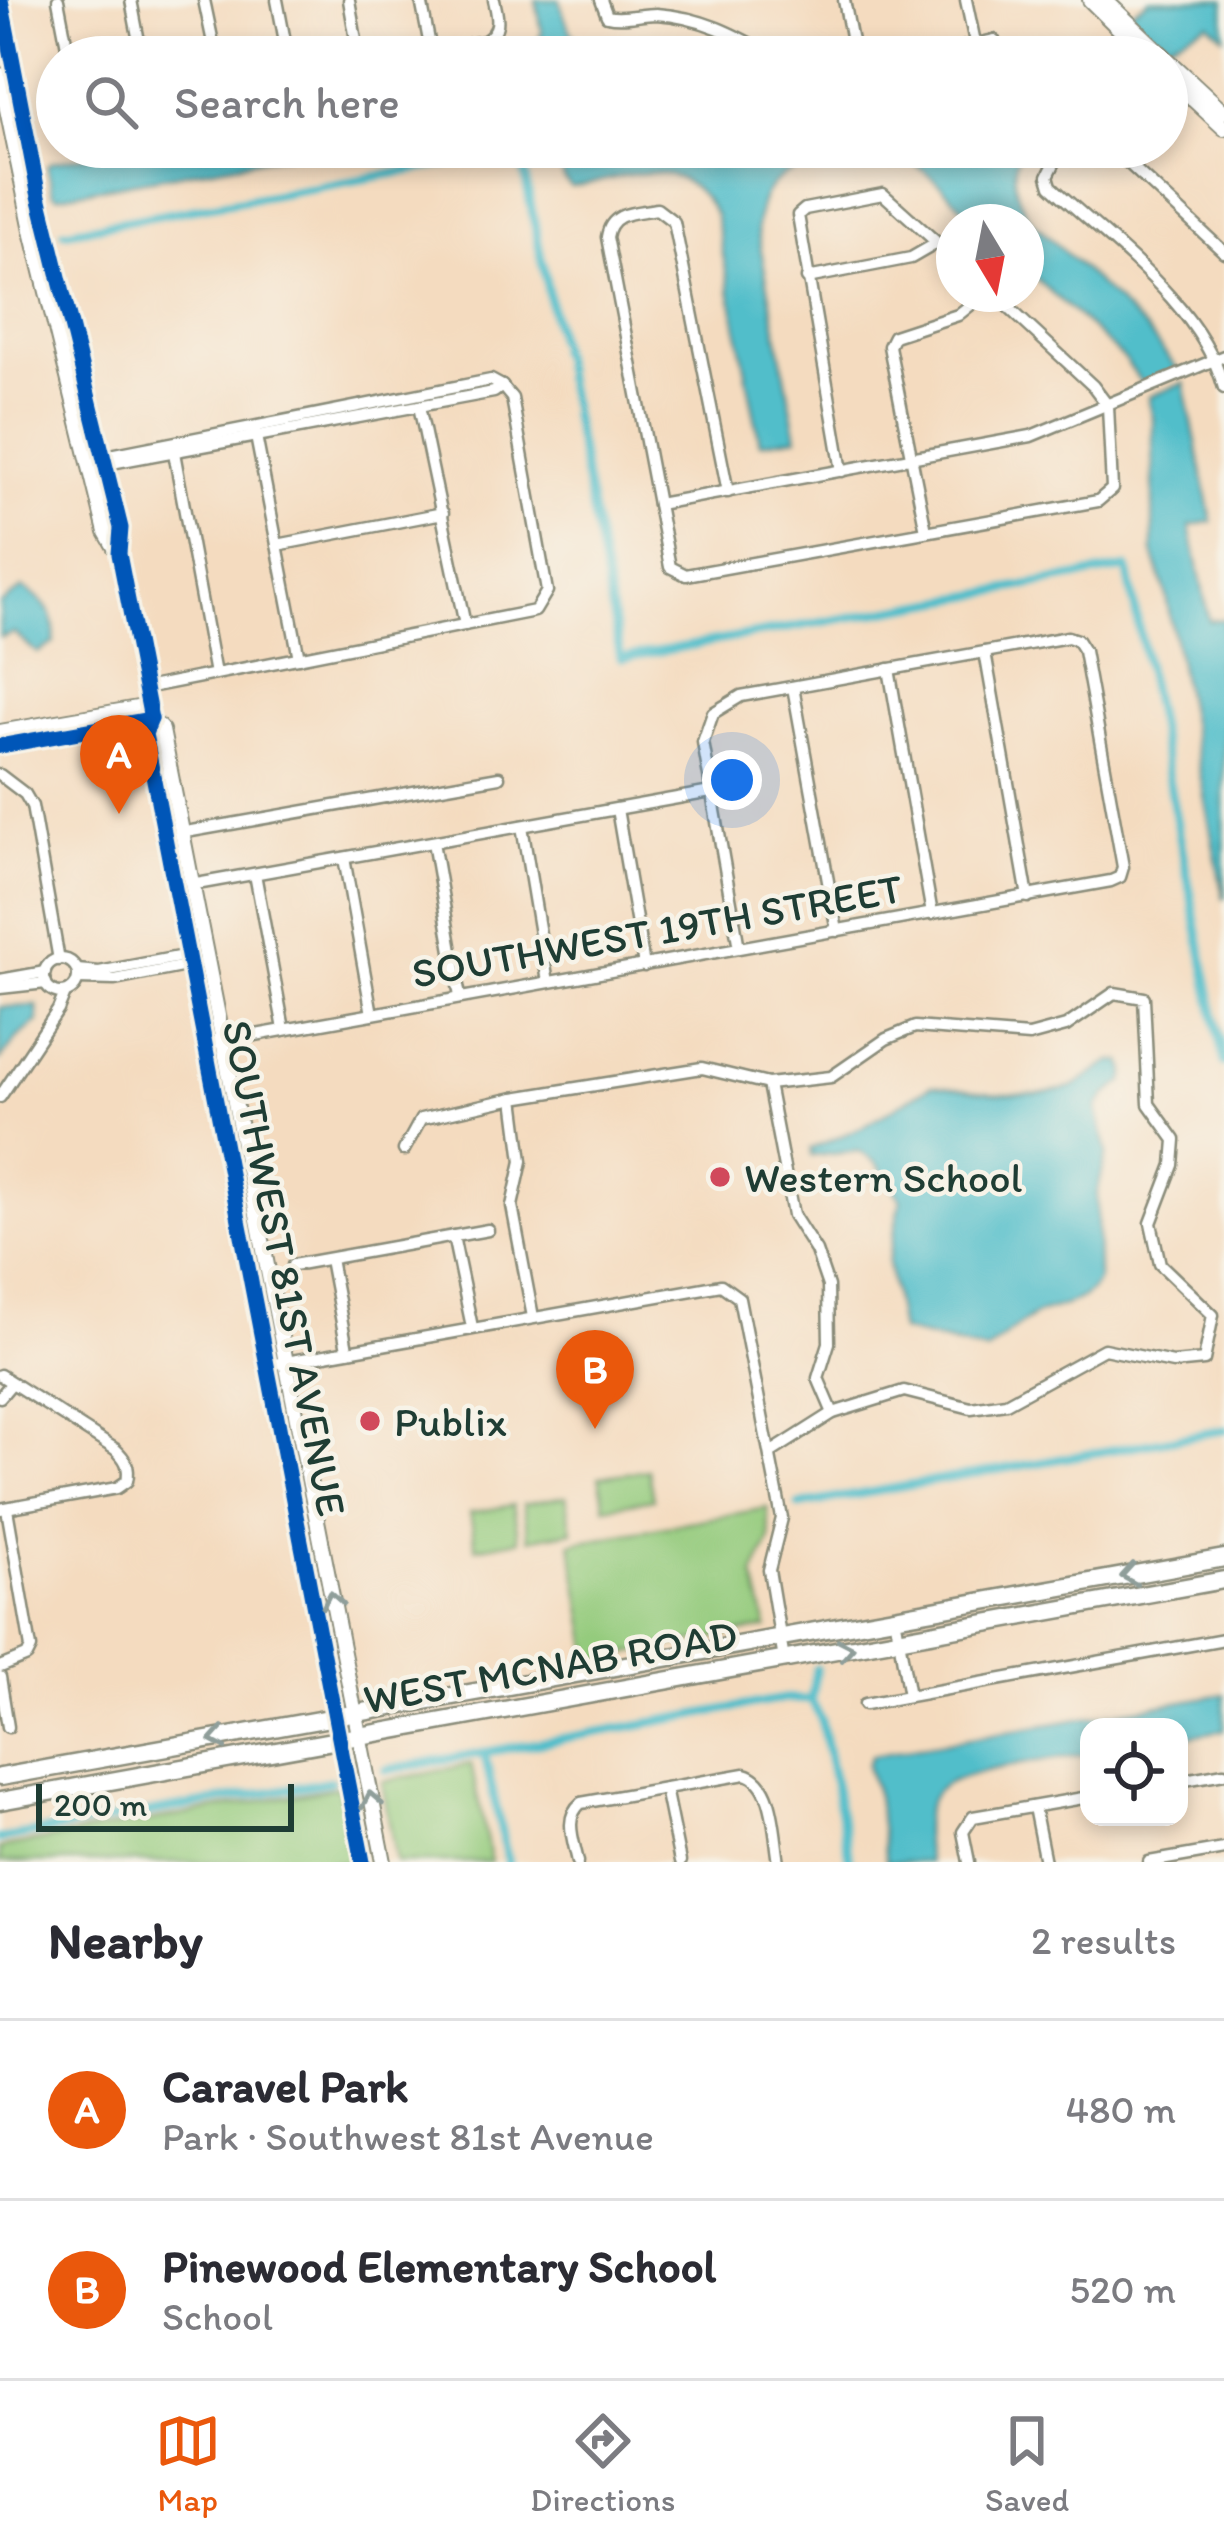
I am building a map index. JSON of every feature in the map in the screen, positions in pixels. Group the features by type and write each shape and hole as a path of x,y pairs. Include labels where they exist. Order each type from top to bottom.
{"main road":[{"name":"WEST MCNAB ROAD","path":"0,1778 1224,1558"},
{"name":"WEST MCNAB ROAD","path":"0,1801 1224,1580"},
{"path":"94,1761 98,1783"}],"street":[{"path":"1,0 4,42 58,336 97,462"},
{"path":"58,0 65,36"},
{"path":"130,0 138,36"},
{"path":"204,0 212,36"},
{"path":"277,0 284,36"},
{"path":"349,0 355,36"},
{"path":"422,0 428,36"},
{"path":"493,36 499,22 494,0"},
{"path":"601,0 607,16 647,14 708,22 741,36"},
{"path":"844,0 851,36"},
{"path":"966,0 974,36"},
{"path":"1090,0 1127,36"},
{"path":"1105,0 1143,36"},
{"path":"0,75 40,233 75,341 97,462"},
{"path":"1188,78 1224,112"},
{"path":"1188,95 1224,128"},
{"path":"1052,168 1051,186 1180,308 1220,358 1224,388"},
{"path":"1134,168 1224,251"},
{"path":"842,471 798,215 805,209 884,194 936,241"},
{"path":"728,492 674,222 657,209 617,216 607,237 658,504 670,566 686,575 1107,496 1112,489 1108,406 1093,386 1013,312"},
{"path":"807,278 911,258 936,244"},
{"path":"926,531 889,346 894,336 962,312"},
{"path":"58,336 75,341"},
{"path":"658,504 1031,436 1220,358"},
{"path":"145,688 535,611 543,603 548,591 512,398 502,386 491,380 255,433"},
{"path":"97,462 494,392 502,386"},
{"path":"419,406 465,625"},
{"path":"255,433 299,658"},
{"path":"173,448 215,674"},
{"name":"SOUTHWEST 81ST AVENUE","path":"97,462 106,532 118,554 150,713 162,730 190,960 214,1042"},
{"path":"277,545 443,513"},
{"name":"SOUTHWEST 19TH STREET","path":"214,1042 1120,877 1123,867 1084,651 1077,640 1068,637 985,652"},
{"path":"739,949 703,742 713,713 741,696 889,669 985,652 1028,897"},
{"path":"889,669 932,914"},
{"path":"793,687 837,931"},
{"path":"0,732 150,713"},
{"path":"0,746 150,713"},
{"path":"39,739 48,724"},
{"path":"0,775 25,794 32,806 59,960"},
{"path":"173,834 499,777"},
{"path":"191,885 711,792"},
{"path":"617,809 644,966"},
{"path":"521,826 548,982"},
{"name":"SOUTHWEST 81ST AVENUE","path":"173,834 191,885 214,1042 277,1363 384,1862"},
{"path":"433,842 460,998"},
{"path":"344,858 372,1014"},
{"path":"255,874 284,1029"},
{"path":"0,1097 65,993 82,974 97,965 146,956 190,960"},
{"path":"45,978 52,962 59,960 69,961 82,974 123,973 190,960"},
{"path":"123,973 165,960"},
{"path":"0,984 45,978"},
{"path":"45,978 52,991 65,993"},
{"path":"404,1150 421,1119 514,1098 701,1068 768,1084 831,1076 886,1039 915,1027 1029,1036 1066,1026 1114,993 1144,998 1149,1104 1174,1140 1173,1165 1151,1223 1160,1264 1213,1316 1204,1360 1173,1363 1104,1348 1006,1403 971,1408 904,1391 833,1413 770,1453"},
{"path":"768,1084 793,1215 816,1251 828,1286 829,1343 818,1378 833,1413"},
{"path":"514,1098 522,1161 512,1205 533,1317"},
{"path":"293,1265 488,1230"},
{"path":"453,1236 472,1327"},
{"path":"329,1259 347,1349"},
{"path":"277,1363 721,1285 731,1290 739,1298 782,1519 769,1570 784,1660"},
{"name":"SOUTHWEST 81ST AVENUE","path":"277,1363 362,1862"},
{"path":"0,1375 115,1449 124,1456 129,1472 128,1481 117,1489 4,1509 31,1648 27,1656 0,1667"},
{"path":"0,1397 12,1383"},
{"path":"895,1616 909,1696"},
{"path":"865,1704 1224,1640"},
{"path":"0,1677 8,1727"},
{"path":"1188,1779 1224,1773"},
{"path":"578,1862 570,1820 572,1810 581,1803 745,1774 757,1777 764,1787 779,1862"},
{"path":"665,1789 680,1862"},
{"path":"969,1862 965,1824 973,1817 1080,1799"},
{"path":"1034,1808 1045,1862"},
{"path":"1149,1862 1224,1849"}],"green space":[{"path":"648,1470 653,1499 605,1507 599,1477"},
{"path":"566,1496 572,1531 529,1539 523,1504"},
{"path":"513,1505 519,1540 476,1548 470,1513"},
{"path":"767,1508 770,1539 754,1575 767,1628 591,1660 571,1543"},
{"path":"471,1764 491,1862 396,1862 382,1782"},
{"path":"338,1787 353,1862 0,1862 0,1848"}],"water":[{"path":"536,0 560,0 575,36 540,36"},
{"path":"1149,0 1224,0 1224,36 1209,23 1182,36 1152,36 1129,13"},
{"path":"47,168 212,168 57,196"},
{"path":"562,168 805,168 782,177 768,190 757,229 797,437 760,443 715,214 701,194 686,181 652,173 571,187"},
{"path":"920,168 1015,168 1022,204 959,204"},
{"path":"1044,232 1146,330 1178,370 1143,385 1125,360 1044,286"},
{"path":"1184,383 1212,521 1190,526 1209,621 1224,619 1224,659 1217,661 1224,699 1224,900 1165,591 1153,553 1153,418 1148,397"},
{"path":"23,588 44,604 54,626 54,643 37,653 14,633 0,637 0,604"},
{"path":"37,1006 38,1022 0,1060 0,1007"},
{"path":"1112,1061 1122,1061 1126,1071 1124,1082 1097,1108 1107,1153 1097,1193 1098,1279 1094,1287 1081,1298 1027,1320 986,1352 900,1331 888,1262 901,1200 877,1163 859,1151 812,1156 811,1149 862,1127 932,1085 1038,1094 1072,1088"},
{"path":"1224,1694 1224,1730 1188,1736 1188,1718 1086,1718"},
{"path":"1080,1719 1080,1755 967,1776 939,1789 926,1814 928,1862 886,1862 877,1796 867,1765 872,1755"}],"waterway":[{"path":"64,232 424,168"},
{"path":"523,168 621,658 1127,568 1224,1063"},
{"path":"799,1505 1224,1430"},
{"path":"811,1700 816,1669"},
{"path":"386,1770 783,1699 811,1700 821,1719 850,1862"},
{"path":"484,1752 508,1862"},
{"path":"0,1839 331,1781"}],"cycle path":[{"path":"1,0 38,192 121,528 119,554 151,719 145,734 363,1862"},
{"path":"0,746 151,719"}],"place":[{"name":"Caravel Park","path":"119,814"},
{"name":"Western School","path":"720,1177"},
{"name":"Publix","path":"370,1421"},
{"name":"Pinewood Elementary School","path":"595,1429"}]}
